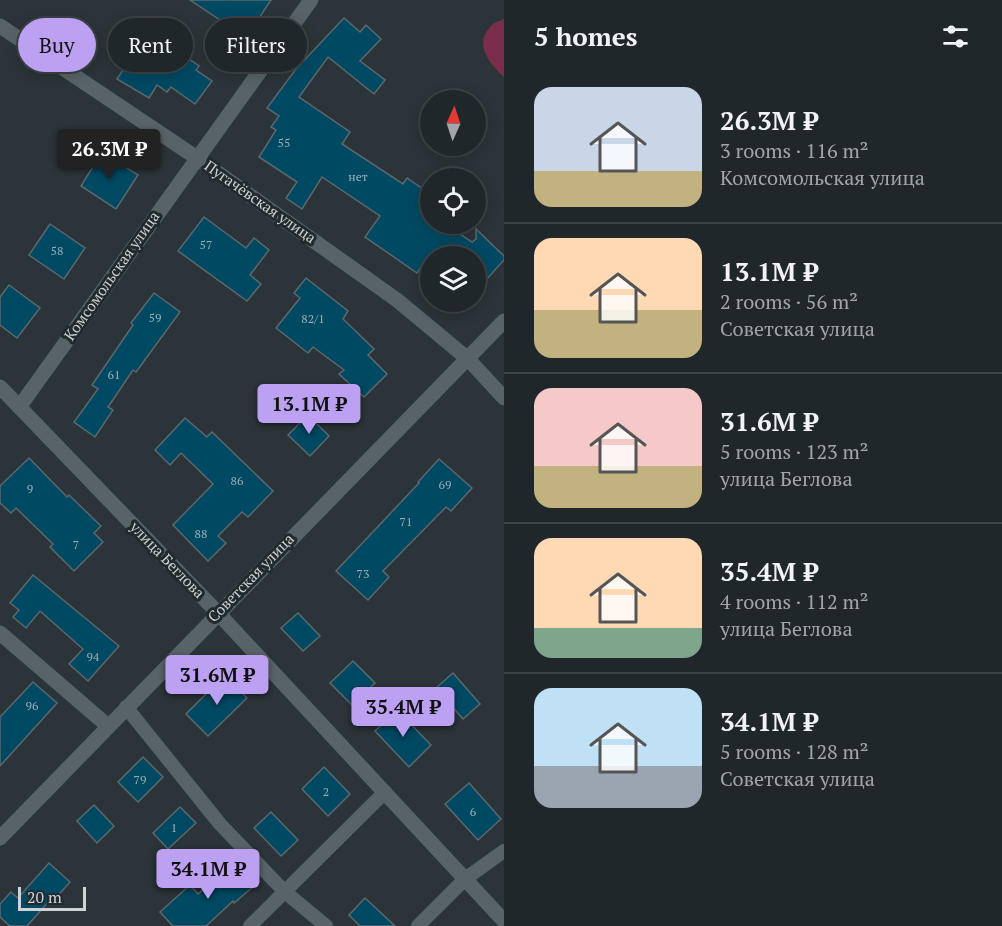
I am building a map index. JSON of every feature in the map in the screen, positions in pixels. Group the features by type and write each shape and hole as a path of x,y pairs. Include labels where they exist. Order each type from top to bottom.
{"street":[{"name":"Комсомольская улица","path":"20,406 311,0"},
{"name":"Пугачёвская улица","path":"0,26 196,158 398,300 468,359 504,398"},
{"name":"Советская улица","path":"0,838 504,321"},
{"name":"улица Беглова","path":"0,387 218,613 504,921"},
{"path":"0,633 108,726"}],"lane":[{"path":"126,707 220,824 285,892 326,926"},
{"path":"250,926 385,792"},
{"path":"418,926 465,879 504,851"}],"shaded area":[{"path":"504,19 504,77 489,60 483,40 492,25"}],"building":[{"path":"190,0 271,0 259,18 217,18"},
{"path":"344,18 360,32 366,25 381,39 360,61 385,80 374,94 328,57 299,97 350,132 342,144 403,184 407,178 420,187 420,234 460,234 472,242 476,239 476,234 481,234 504,256 504,260 486,280 486,246 420,246 420,268 417,273 365,237 380,216 322,177 302,209 286,198 297,182 259,157 276,130 271,127 279,116 267,108 294,72 307,72 307,57"},
{"path":"193,62 199,66 196,70 212,81 195,104 171,87 167,92 157,85 149,98 117,79 122,72 193,72"},
{"path":"102,152 138,175 116,209 81,186"},
{"path":"204,217 246,248 254,238 269,250 250,275 261,284 247,301 178,251"},
{"path":"50,224 85,248 64,279 29,255"},
{"path":"306,278 348,311 343,319 374,349 368,355 387,374 364,397 339,374 344,370 313,347 308,353 276,328 300,298 294,293"},
{"path":"9,285 40,308 17,338 0,325 0,297"},
{"path":"154,293 180,312 136,372 133,370 108,407 113,410 95,437 74,422 98,389 92,385 133,325 131,323"},
{"path":"308,415 329,436 310,456 288,435"},
{"path":"185,418 207,437 212,432 273,491 248,517 242,512 218,536 226,543 208,561 173,525 213,484 181,453 170,465 155,450"},
{"path":"29,458 67,497 69,495 101,526 94,533 103,542 74,571 50,547 53,544 16,508 11,513 0,503 0,486"},
{"path":"439,459 472,488 451,511 446,507 383,571 389,577 368,600 336,571"},
{"path":"33,575 119,646 88,681 69,664 83,649 40,611 26,628 13,617 19,610 10,603"},
{"path":"298,613 320,636 303,651 281,628"},
{"path":"353,661 375,683 352,705 330,683"},
{"path":"453,673 480,704 463,719 436,688"},
{"path":"225,675 247,698 208,736 186,714"},
{"path":"33,682 57,703 0,766 0,717"},
{"path":"397,710 431,745 409,767 375,731"},
{"path":"143,757 163,777 138,802 118,782"},
{"path":"324,767 350,794 328,816 302,789"},
{"path":"469,783 501,819 478,840 445,804"},
{"path":"94,805 114,826 97,843 77,821"},
{"path":"180,807 196,823 168,849 153,833"},
{"path":"271,812 298,840 281,856 254,828"},
{"path":"49,863 70,882 27,926 10,926 0,917 0,904 11,892 18,898"},
{"path":"235,863 254,886 234,903 233,901 206,926 173,926 160,912 190,885 198,894"},
{"path":"365,898 395,926 360,926 349,915"}]}
